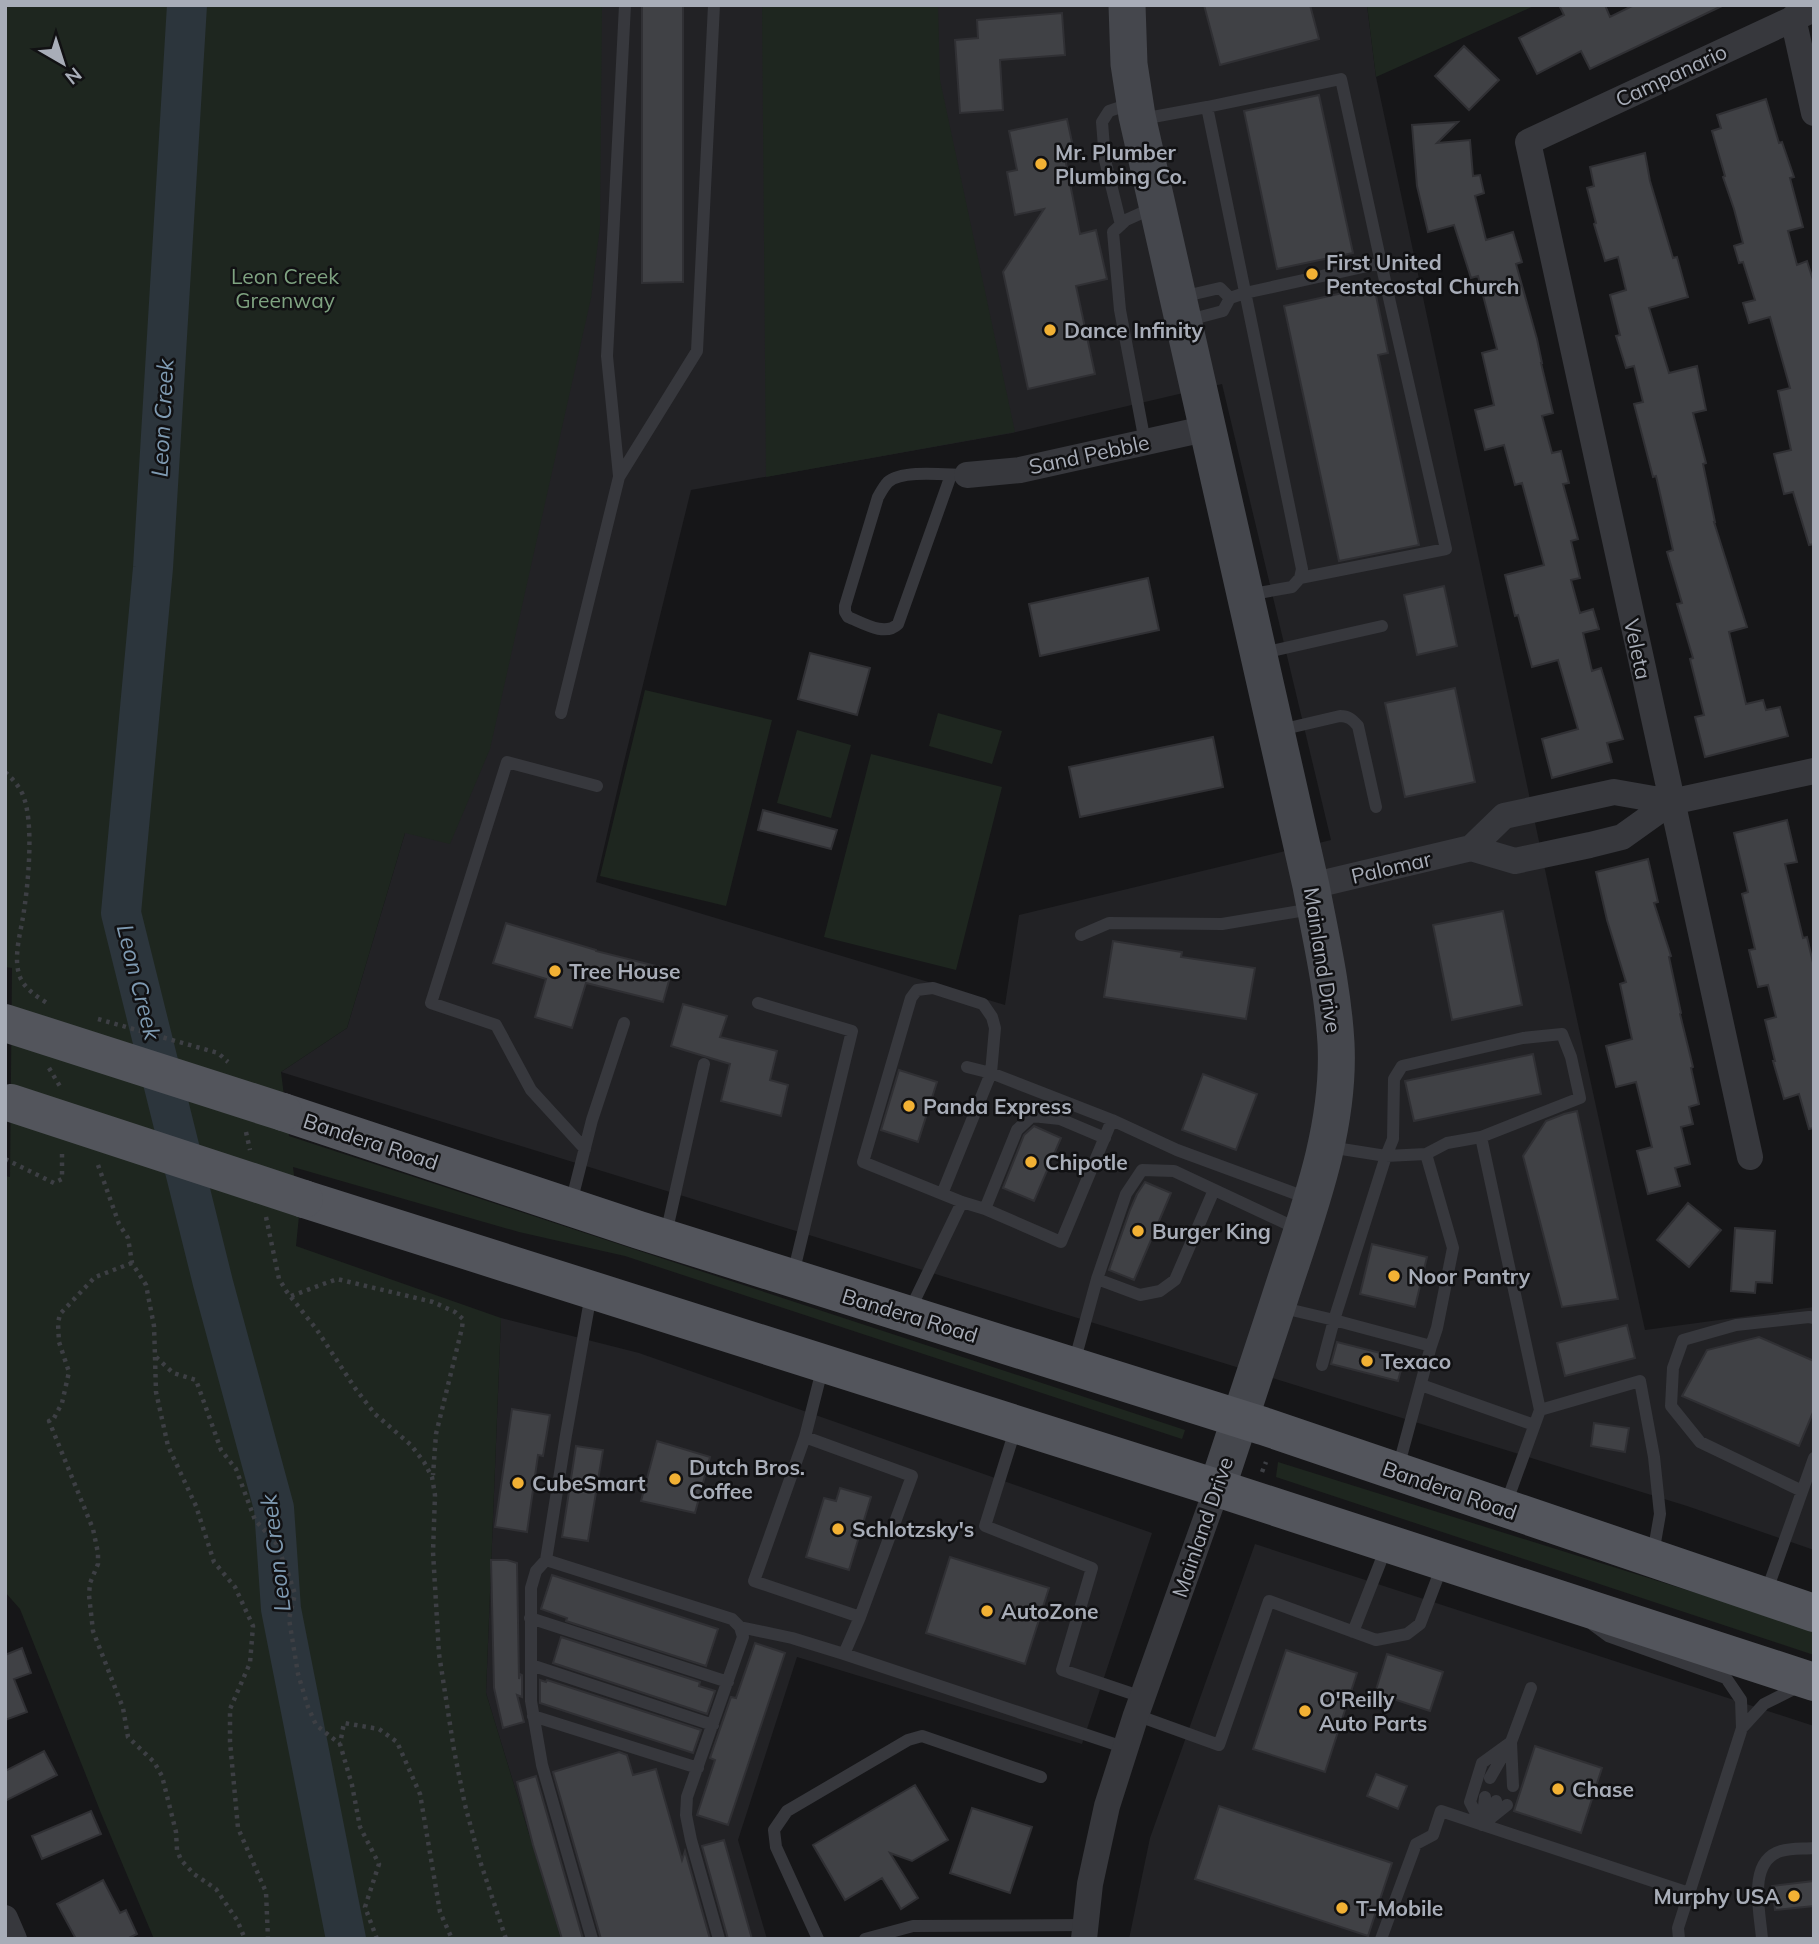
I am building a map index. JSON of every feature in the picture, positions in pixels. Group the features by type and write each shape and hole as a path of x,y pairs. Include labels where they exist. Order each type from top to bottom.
{"main road":[{"name":"Mainland Drive","path":"1127,5 1129,64 1137,111 1313,897 1331,987 1336,1045 1333,1112 1307,1215 1217,1488"},
{"name":"Bandera Road","path":"5,1023 665,1238 1240,1419 1814,1613"},
{"path":"8,1102 1813,1681"}],"street":[{"path":"1803,13 1814,113"},
{"name":"Campanario","path":"1528,142 1803,13"},
{"name":"Veleta","path":"1528,142 1750,1157"},
{"name":"Sand Pebble","path":"959,475 1020,470 1209,428"},
{"name":"Palomar","path":"1313,897 1471,848 1504,816 1614,792 1671,802 1814,771"},
{"path":"1579,800 1590,845"},
{"name":"Palomar","path":"1471,848 1515,861 1590,845 1622,837 1671,802"},
{"name":"Mainland Drive","path":"1085,1932 1090,1884 1107,1806 1139,1706 1217,1488"},
{"path":"5,1918 14,1939"}],"lane":[{"path":"619,477 607,356 625,5"},
{"path":"561,713 619,477 697,351 714,5"},
{"path":"1121,225 1105,160 1102,122 1109,111 1207,107 1340,79 1446,549 1300,578"},
{"path":"1207,107 1302,569 1300,578 1292,587 1247,595"},
{"path":"1145,442 1120,310 1112,232 1140,213 1158,206"},
{"path":"1182,309 1223,311 1230,298 1245,293 1381,263"},
{"path":"1182,309 1220,288 1230,298"},
{"path":"901,475 959,475 898,624 887,631 848,617 845,606 878,496 889,481 901,475"},
{"path":"1259,654 1382,625"},
{"path":"1276,731 1340,716 1353,720 1358,726 1376,807"},
{"path":"585,1149 531,1090 496,1026 431,1003 508,762 597,786"},
{"path":"1081,935 1109,923 1222,924 1313,897"},
{"path":"942,1194 991,1073 995,1028 992,1017 983,1004 933,988 917,990 911,998 863,1162 942,1194 962,1202 985,1209 1061,1242 1112,1120"},
{"path":"758,1003 852,1031 792,1278"},
{"path":"570,1207 592,1120 624,1023"},
{"path":"1322,1364 1334,1320 1386,1156 1393,1139 1394,1079 1402,1066 1523,1038 1562,1034 1571,1057 1580,1098 1481,1137 1447,1143 1426,1154 1386,1156 1325,1147"},
{"path":"665,1238 704,1064"},
{"path":"967,1067 991,1073 1112,1120 1307,1215"},
{"path":"985,1209 1017,1130 1032,1116 1060,1119 1105,1138"},
{"path":"1481,1137 1540,1410 1504,1508"},
{"path":"1397,1472 1437,1328 1453,1248 1426,1154"},
{"path":"1073,1366 1097,1279 1126,1194 1142,1170 1174,1171 1214,1190 1307,1215"},
{"path":"1097,1279 1140,1295 1160,1291 1175,1279 1214,1190"},
{"path":"908,1314 962,1202"},
{"path":"592,1290 546,1560 536,1571 531,1588 530,1618 531,1701 542,1765 592,1939"},
{"path":"1277,1307 1431,1346"},
{"path":"1802,1491 1700,1442 1671,1406 1673,1368 1683,1340 1736,1325 1814,1318"},
{"path":"823,1364 805,1437 754,1581 860,1617"},
{"path":"1540,1410 1640,1381 1654,1457 1660,1514 1652,1558"},
{"path":"1421,1385 1534,1425"},
{"path":"1016,1425 985,1526 1092,1568 1062,1670 1219,1745 1269,1601 1376,1640 1407,1633 1420,1623 1443,1562"},
{"path":"805,1437 912,1476 844,1654"},
{"path":"1765,1597 1814,1458"},
{"path":"1353,1632 1387,1544"},
{"path":"546,1560 732,1619 740,1627 743,1637 687,1797 685,1815 719,1939"},
{"path":"1559,1599 1608,1636 1726,1678 1741,1700 1742,1728 1678,1928 1679,1939"},
{"path":"530,1618 728,1682"},
{"path":"740,1627 792,1638 844,1654 1126,1748"},
{"path":"531,1665 713,1725"},
{"path":"1742,1728 1764,1704 1813,1681"},
{"path":"1511,1742 1502,1782 1511,1742 1531,1688"},
{"path":"533,1716 698,1768"},
{"path":"818,1939 776,1847 774,1830 787,1811 908,1740 922,1736 1041,1777"},
{"path":"1482,1825 1470,1802 1482,1763 1511,1742"},
{"path":"1482,1825 1496,1801 1482,1825"},
{"path":"1381,1939 1416,1844 1433,1835 1441,1811 1689,1893"},
{"path":"1762,1939 1757,1879 1764,1862 1780,1851 1814,1848"},
{"path":"865,1939 913,1926 1085,1932"}],"path":[{"path":"5,772 13,778 23,795 29,826 29,887 18,951 19,974 27,989 46,1003 57,1007"},
{"path":"92,1017 218,1053 228,1062 233,1074"},
{"path":"245,1127 251,1154"},
{"path":"98,1165 119,1224 128,1238 132,1263 146,1285 154,1325 156,1392 168,1446 196,1506 214,1562 235,1587 253,1626 250,1663 230,1709 230,1742 238,1828 266,1892 268,1939"},
{"path":"263,1207 279,1279 375,1414 411,1446 432,1477"},
{"path":"132,1263 95,1277 60,1314 59,1342 69,1373 62,1403 50,1421 93,1529 98,1553 89,1595 93,1632 123,1708 128,1737 154,1762 162,1776 181,1860 194,1874 216,1889 237,1920 245,1939"},
{"path":"290,1296 337,1279 433,1302 456,1312 463,1319 436,1434 432,1477 435,1496 433,1552 439,1654 465,1805 506,1939"},
{"path":"155,1356 173,1373 196,1380 221,1450 236,1469 254,1520 276,1543 295,1594 289,1619 298,1674 308,1707 316,1725 340,1744"},
{"path":"1262,1472 1266,1462"},
{"path":"377,1939 365,1907 379,1864 360,1827 340,1744 344,1723 379,1729 397,1742 420,1794 440,1912 452,1939"}],"shaded area":[{"path":"568,5 1367,5 1376,77 1645,1330 1814,1307 1814,1550 1687,1506 281,1072 347,1028 405,833","holes":["1222,384 1331,840 1019,915 1005,1005 596,882 691,490 1012,433"]},
{"path":"501,1318 639,1353 1152,1533 1082,1744 797,1657 738,1840 767,1939 561,1939 486,1693"},
{"path":"1255,1544 1814,1726 1814,1939 1129,1939 1150,1838"}],"green space":[{"name":"Leon Creek Greenway","path":"5,5 602,5 600,226 591,298 490,749 450,844 405,833 347,1028 281,1072 289,1136 1185,1430 1182,1439 625,1256 519,1232 293,1167 299,1216 296,1246 501,1318 486,1693 561,1939 154,1939 20,1609 5,1592 5,1176 10,1177 12,968 5,967"},
{"path":"762,5 938,5 940,80 1015,432 766,477"},
{"path":"1367,5 1536,5 1376,77"},
{"path":"645,690 772,720 726,906 600,876"},
{"path":"938,713 1002,731 992,764 929,746"},
{"path":"797,730 851,745 831,818 777,803"},
{"path":"871,754 1002,787 956,970 824,937"},
{"path":"1278,1462 1814,1630 1814,1655 1276,1477"}],"building":[{"path":"642,5 683,5 683,282 642,283"},
{"path":"1204,5 1310,5 1319,39 1220,65"},
{"path":"1559,5 1605,5 1610,17 1634,5 1724,5 1590,69 1581,51 1537,74 1519,38 1564,15"},
{"path":"1062,13 1065,55 1000,60 1003,110 960,113 955,40 978,38 977,20"},
{"path":"1464,46 1499,80 1469,110 1435,76"},
{"path":"1319,95 1353,253 1277,269 1244,111"},
{"path":"1766,99 1779,143 1782,142 1794,177 1790,178 1803,227 1788,231 1797,265 1807,261 1814,283 1814,544 1809,545 1793,492 1784,494 1774,454 1791,450 1778,391 1790,388 1770,317 1749,323 1743,303 1755,300 1743,262 1739,263 1734,246 1743,243 1712,131 1721,128 1717,115"},
{"name":"Dance Infinity","path":"1067,119 1075,156 1065,158 1080,234 1096,230 1107,279 1076,286 1095,374 1028,389 1003,272 1044,209 1015,215 1007,172 1017,170 1009,131"},
{"path":"1458,122 1437,143 1470,140 1473,176 1480,175 1484,193 1475,196 1486,240 1513,232 1522,262 1516,264 1537,339 1553,413 1542,416 1552,453 1561,451 1569,483 1563,484 1578,539 1571,541 1580,578 1571,580 1580,613 1593,609 1599,629 1583,633 1592,671 1601,668 1623,739 1607,743 1612,762 1552,778 1542,739 1578,729 1558,660 1532,667 1505,575 1544,565 1522,483 1515,485 1504,445 1485,450 1475,410 1494,405 1482,353 1497,349 1478,276 1471,278 1454,225 1428,232 1417,186 1412,125"},
{"path":"1645,153 1650,181 1673,258 1677,257 1688,297 1649,308 1669,373 1697,366 1706,410 1693,413 1706,463 1703,464 1714,522 1747,627 1729,632 1746,704 1763,700 1766,710 1780,707 1788,736 1705,757 1695,717 1704,715 1690,659 1693,658 1677,604 1682,603 1667,552 1673,550 1656,476 1653,477 1634,404 1643,402 1634,366 1626,368 1616,336 1620,335 1610,295 1626,290 1618,257 1605,261 1587,188 1594,186 1590,167"},
{"path":"1374,286 1388,353 1378,355 1419,545 1339,561 1284,306"},
{"path":"1148,578 1159,630 1040,656 1029,604"},
{"path":"1444,586 1457,646 1417,655 1404,595"},
{"path":"810,653 870,668 857,715 798,699"},
{"path":"1455,688 1475,782 1405,797 1385,703"},
{"path":"1213,737 1223,787 1080,817 1069,767"},
{"path":"763,810 837,830 831,849 758,830"},
{"path":"1787,820 1797,862 1785,864 1803,938 1807,937 1814,967 1814,1128 1809,1129 1799,1094 1784,1099 1773,1061 1765,1020 1776,1017 1768,985 1758,987 1749,950 1755,949 1742,894 1748,892 1734,833"},
{"path":"1648,859 1658,902 1654,903 1671,956 1669,957 1699,1104 1689,1107 1693,1124 1681,1127 1690,1164 1675,1168 1680,1186 1648,1194 1637,1151 1652,1147 1636,1082 1616,1087 1606,1046 1632,1039 1620,984 1626,982 1596,872"},
{"path":"1503,911 1522,1005 1452,1020 1433,925"},
{"name":"Tree House","path":"506,923 596,951 672,970 663,1002 586,983 572,1028 535,1017 546,979 493,963"},
{"path":"1113,941 1182,952 1181,957 1255,968 1246,1019 1104,997"},
{"path":"683,1004 727,1016 720,1037 777,1051 770,1080 788,1085 781,1116 721,1101 730,1064 671,1046"},
{"path":"1533,1054 1541,1094 1414,1121 1405,1081"},
{"name":"Panda Express","path":"899,1070 937,1082 918,1142 881,1130"},
{"path":"1203,1074 1257,1094 1236,1150 1182,1130"},
{"path":"1577,1111 1618,1299 1562,1307 1523,1156 1546,1121"},
{"name":"Chipotle","path":"1034,1126 1061,1138 1034,1201 1003,1188 1024,1135"},
{"name":"Burger King","path":"1145,1182 1171,1193 1134,1280 1109,1270 1130,1210"},
{"path":"1688,1203 1721,1230 1689,1267 1657,1240"},
{"path":"1735,1228 1775,1231 1772,1283 1756,1282 1755,1293 1731,1291"},
{"name":"Noor Pantry","path":"1372,1244 1427,1257 1415,1307 1360,1294"},
{"path":"1627,1325 1635,1358 1565,1376 1557,1343"},
{"path":"1759,1337 1814,1361 1814,1410 1799,1446 1682,1396 1707,1350"},
{"name":"Texaco","path":"1337,1342 1404,1359 1398,1381 1331,1364"},
{"path":"512,1409 550,1415 543,1456 538,1455 527,1532 495,1527"},
{"path":"1594,1423 1629,1428 1625,1452 1591,1446"},
{"name":"Dutch Bros. Coffee","path":"657,1441 710,1457 695,1513 641,1501"},
{"path":"576,1446 603,1450 588,1541 562,1537"},
{"name":"Schlotzsky's","path":"840,1488 871,1497 849,1570 806,1557 824,1498 836,1501"},
{"name":"AutoZone","path":"950,1557 1049,1588 1025,1664 926,1633"},
{"path":"491,1560 517,1563 519,1679 520,1674 522,1697 517,1695 524,1722 503,1728 494,1688"},
{"path":"552,1575 718,1629 706,1666 566,1621 567,1618 541,1609"},
{"path":"561,1637 700,1682 699,1686 715,1691 707,1714 553,1663"},
{"path":"755,1643 785,1653 728,1825 697,1815 715,1760 710,1758 731,1697 736,1698"},
{"path":"22,1648 31,1673 14,1679 27,1712 5,1720 5,1655"},
{"name":"O'Reilly Auto Parts","path":"1286,1650 1357,1673 1325,1772 1253,1749"},
{"path":"1387,1654 1443,1672 1430,1711 1375,1693"},
{"path":"540,1680 701,1730 693,1753 540,1703"},
{"name":"Chase","path":"1535,1746 1602,1768 1581,1833 1514,1811"},
{"path":"44,1751 57,1775 5,1801 5,1771"},
{"path":"619,1752 627,1755 633,1775 656,1769 682,1860 685,1851 710,1939 601,1939 553,1772"},
{"path":"1376,1774 1407,1786 1398,1809 1367,1796"},
{"path":"536,1776 583,1939 562,1939 533,1845 517,1782"},
{"path":"915,1785 948,1840 912,1861 890,1853 918,1898 901,1909 882,1878 845,1900 813,1845"},
{"path":"1219,1806 1392,1863 1368,1936 1195,1879"},
{"path":"972,1808 1032,1827 1010,1893 950,1873"},
{"path":"91,1811 101,1834 42,1859 32,1836"},
{"path":"724,1840 752,1939 728,1939 702,1846"},
{"path":"103,1880 120,1913 126,1910 137,1934 127,1939 76,1939 57,1904"},
{"name":"Murphy USA","path":"1814,1881 1814,1906 1775,1910 1772,1886"}],"waterway":[{"name":"Leon Creek","path":"187,5 153,568 121,913 213,1283 274,1508 281,1609 346,1939"}],"place":[{"name":"Mr. Plumber Plumbing Co.","path":"1041,164"},
{"name":"First United Pentecostal Church","path":"1312,274"},
{"name":"Dance Infinity","path":"1050,330"},
{"name":"Tree House","path":"555,971"},
{"name":"Panda Express","path":"909,1106"},
{"name":"Chipotle","path":"1031,1162"},
{"name":"Burger King","path":"1138,1231"},
{"name":"Noor Pantry","path":"1394,1276"},
{"name":"Texaco","path":"1367,1361"},
{"name":"Dutch Bros. Coffee","path":"675,1479"},
{"name":"CubeSmart","path":"518,1483"},
{"name":"Schlotzsky's","path":"838,1529"},
{"name":"AutoZone","path":"987,1611"},
{"name":"O'Reilly Auto Parts","path":"1305,1711"},
{"name":"Chase","path":"1558,1789"},
{"name":"Murphy USA","path":"1794,1896"},
{"name":"T-Mobile","path":"1342,1908"}]}
